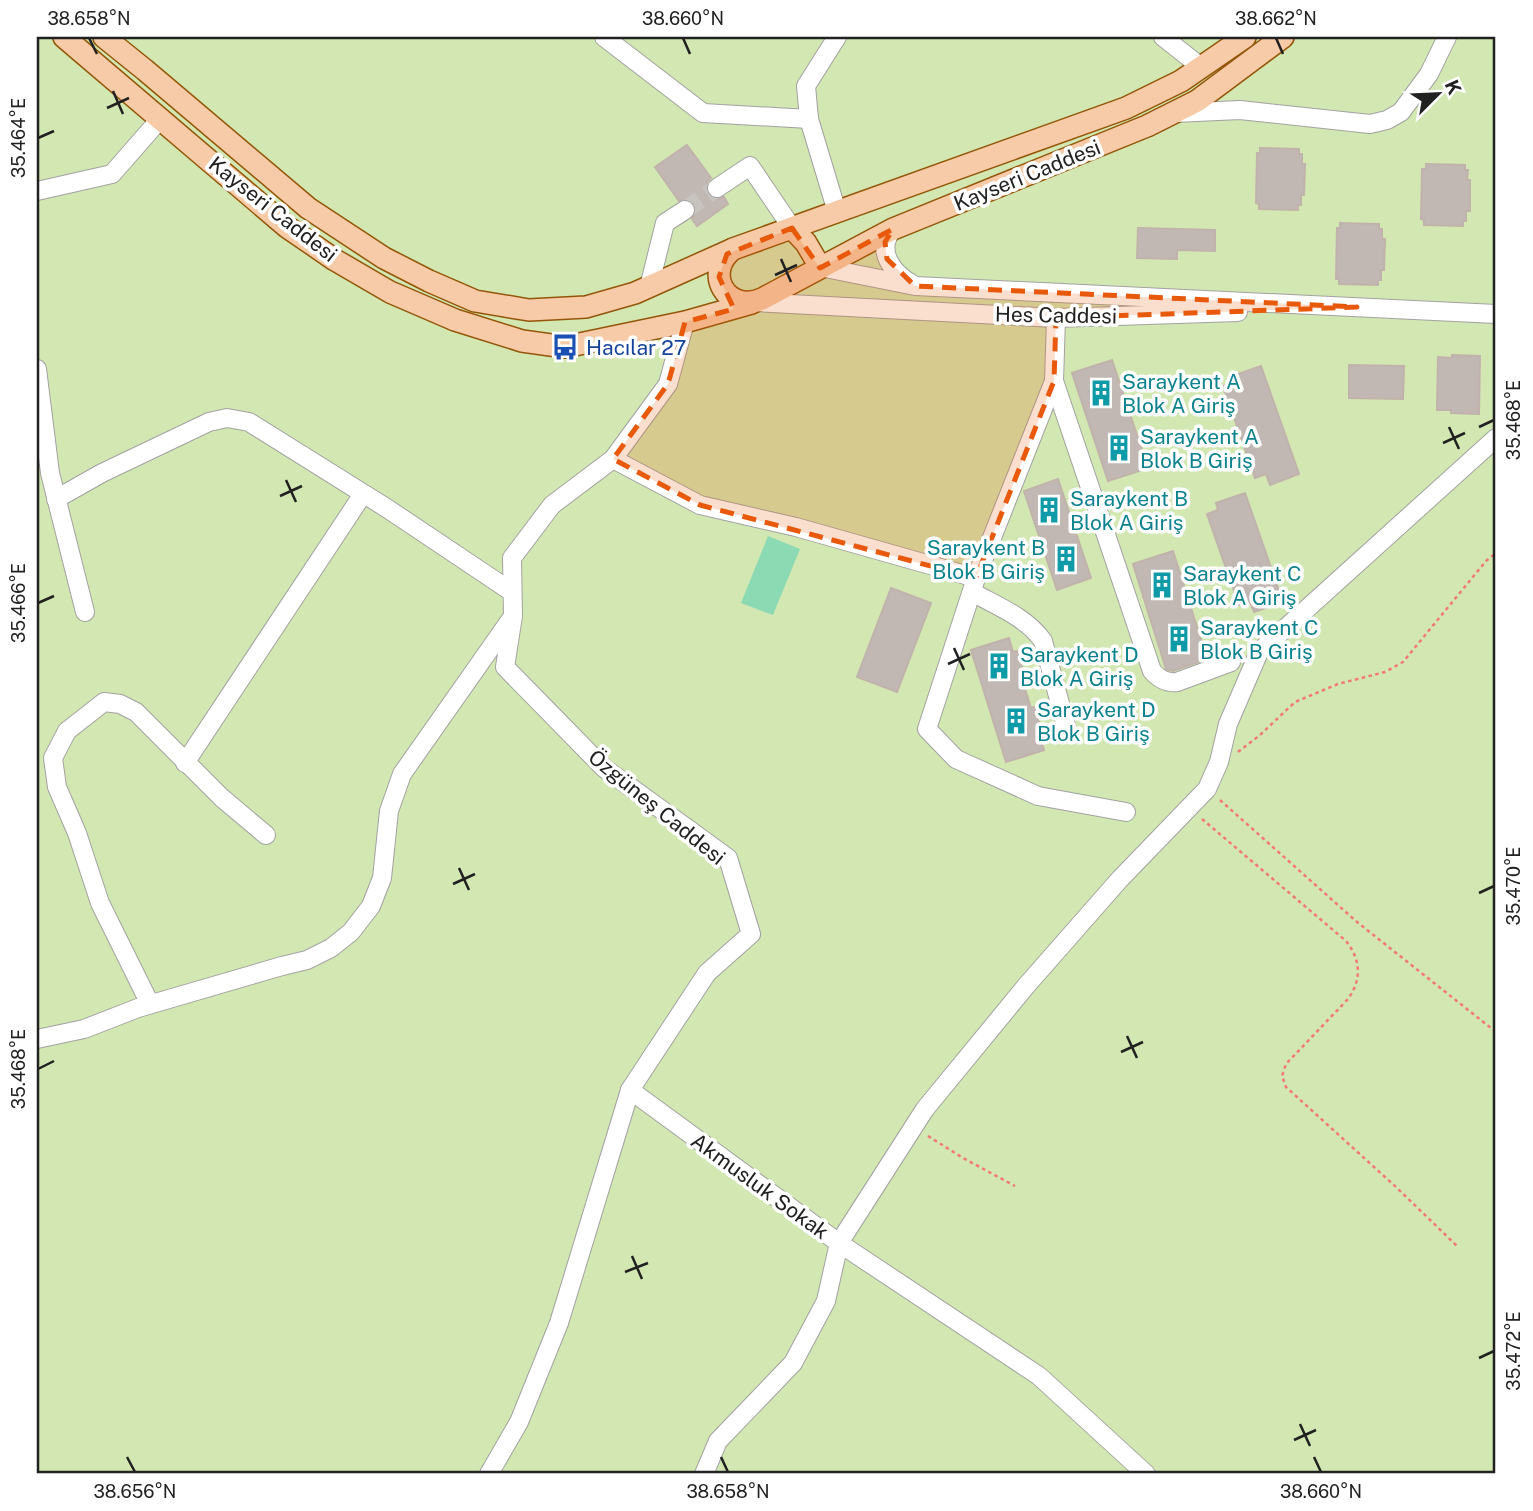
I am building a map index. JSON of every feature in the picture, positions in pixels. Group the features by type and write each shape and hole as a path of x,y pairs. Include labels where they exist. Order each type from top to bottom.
{"main road":[{"name":"Kayseri Caddesi","path":"64,37 287,227 335,260 390,292 455,320 522,341 565,348 685,322 758,301 893,229 1147,126 1197,101 1283,37"},
{"name":"Kayseri Caddesi","path":"104,37 308,208 384,258 475,301 529,310 586,307 635,293 737,248 1126,108 1181,81 1245,37"},
{"path":"792,228 806,243 820,267"},
{"path":"737,248 727,254 719,269 721,285 725,292 738,302 758,301"}],"street":[{"path":"604,37 703,113 809,119"},
{"path":"837,37 806,86 809,119 837,212"},
{"path":"1163,37 1201,67"},
{"path":"1173,113 1240,110 1370,124 1387,120 1401,112 1429,74 1447,37"},
{"path":"37,191 112,174 161,118"},
{"path":"717,188 750,166 792,228"},
{"path":"649,287 665,223 685,210"},
{"path":"893,229 885,242 887,259 902,279 915,286"},
{"name":"Hes Caddesi","path":"820,267 915,286 1496,314"},
{"name":"Hes Caddesi","path":"758,301 1056,318 1357,307"},
{"path":"1056,318 1054,381 974,585 927,729 956,759 1038,796 1126,812"},
{"name":"Özgüneş Caddesi","path":"629,1090 707,972 751,934 728,858 604,768 505,667 513,616 512,558 552,505 613,459 668,384 685,322"},
{"path":"37,369 50,473 85,611"},
{"path":"1054,381 1152,671 1163,681 1177,682 1231,662"},
{"path":"56,499 102,473 209,422 227,418 249,422 512,592"},
{"path":"1146,1474 1039,1376 839,1244 925,1109 1026,986 1120,879 1208,789 1219,761 1228,724 1259,652 1496,438"},
{"path":"613,459 700,505 796,527 974,585 1024,620 1035,629 1043,641 1068,733"},
{"path":"185,763 363,494"},
{"path":"37,1039 85,1030 150,1004 307,960 331,948 352,932 371,906 382,878 389,811 402,774 513,616"},
{"path":"150,1004 100,903 77,832 57,786 52,758 67,732 104,702 120,704 136,712 222,799 266,835"},
{"path":"489,1474 519,1422 559,1323 629,1090"},
{"name":"Akmusluk Sokak","path":"629,1090 839,1244 826,1301 793,1363 718,1441 704,1474"}],"path":[{"path":"1371,37 1400,37"},
{"path":"1219,761 1241,750 1295,702 1338,684 1384,672 1403,662 1486,561 1496,553"},
{"path":"1208,789 1357,922 1496,1032"},
{"path":"1189,808 1346,941 1353,950 1359,971 1354,990 1286,1064 1283,1082 1290,1092 1458,1247"},
{"path":"914,1126 963,1158 1015,1186"}],"highlighted area":[{"path":"792,228 820,268 893,229 885,242 887,259 915,286 1357,307 1056,318 1054,381 976,578 700,505 613,459 668,384 685,322 734,309 719,277 727,254"}],"green space":[{"path":"37,37 1496,37 1496,1474 37,1474"},
{"path":"768,536 800,549 773,615 741,603"}],"building":[{"path":"687,145 711,178 707,182 708,195 717,199 724,197 728,204 697,226 692,219 696,210 694,203 685,199 679,201 655,167"},
{"path":"1260,148 1299,149 1302,164 1305,164 1304,195 1301,195 1298,210 1259,209 1259,204 1256,203 1257,153 1260,153"},
{"path":"1426,164 1465,165 1465,170 1468,170 1470,211 1466,211 1463,226 1424,225 1424,220 1421,219 1422,169 1426,169"},
{"path":"1340,223 1379,224 1382,239 1385,239 1384,270 1381,270 1378,285 1339,284 1339,279 1336,279 1337,228 1340,228"},
{"path":"1138,228 1215,230 1215,251 1177,250 1177,259 1137,258"},
{"path":"1452,355 1480,356 1479,414 1437,410 1438,357 1452,358"},
{"path":"1112,360 1148,468 1108,481 1072,373"},
{"path":"1349,365 1404,366 1403,399 1349,398"},
{"path":"1261,366 1299,474 1270,485 1266,474 1255,478 1223,386 1234,382 1232,376"},
{"path":"1058,479 1091,578 1057,590 1024,491"},
{"path":"1245,493 1283,602 1254,612 1250,602 1239,605 1207,514 1218,510 1216,503"},
{"path":"1173,551 1207,659 1173,671 1166,669 1133,564"},
{"path":"891,588 931,603 897,692 857,677"},
{"path":"1009,638 1013,652 1017,651 1026,679 1022,680 1043,735 1040,736 1044,750 1006,762 971,650"}],"tunnel":[{"path":"685,210 717,188"}],"place":[{"name":"Hacılar 27","path":"565,347"},
{"name":"Saraykent A Blok A Giriş","path":"1101,393"},
{"name":"Saraykent A Blok B Giriş","path":"1119,448"},
{"name":"Saraykent B Blok A Giriş","path":"1049,510"},
{"name":"Saraykent B Blok B Giriş","path":"1066,559"},
{"name":"Saraykent C Blok A Giriş","path":"1162,585"},
{"name":"Saraykent C Blok B Giriş","path":"1179,639"},
{"name":"Saraykent D Blok A Giriş","path":"999,666"},
{"name":"Saraykent D Blok B Giriş","path":"1016,721"}]}
